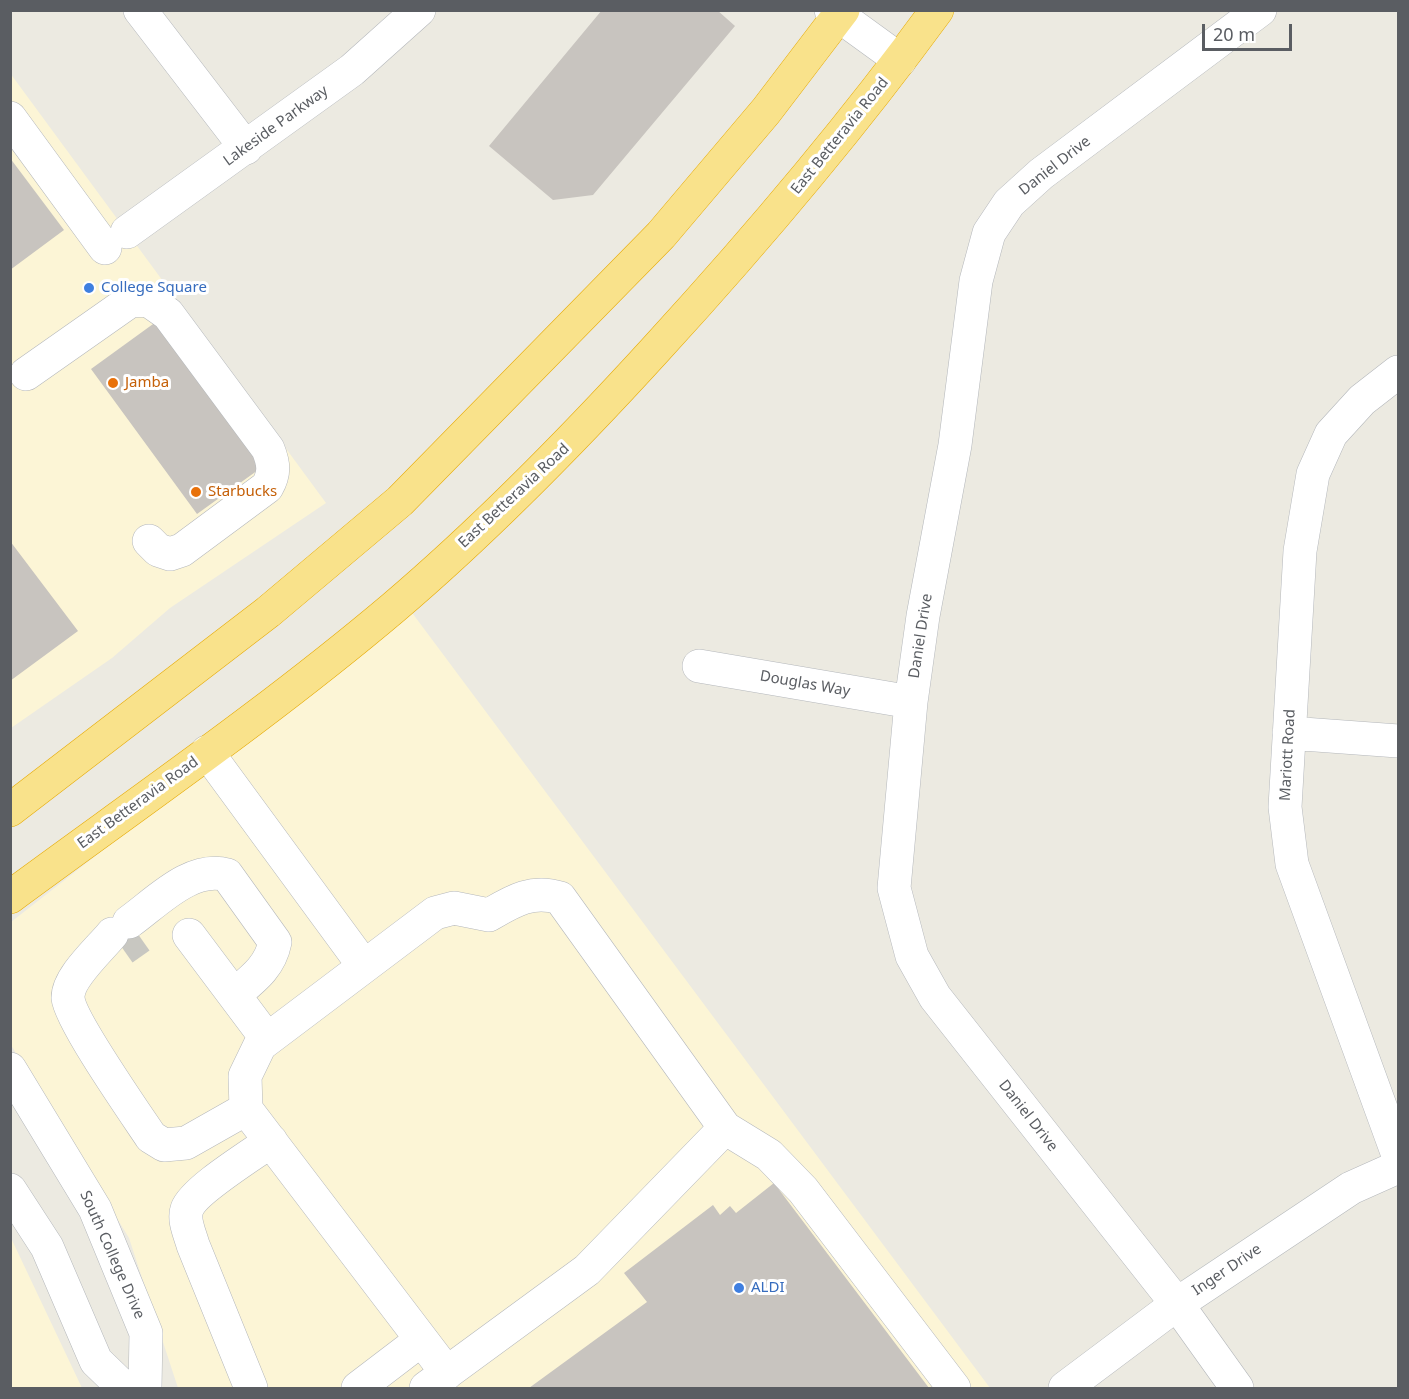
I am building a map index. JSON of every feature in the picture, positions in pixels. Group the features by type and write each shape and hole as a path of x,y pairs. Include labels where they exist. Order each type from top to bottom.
{"highway":[{"name":"East Betteravia Road","path":"10,897 306,680 396,605 574,439 725,274 816,168 937,10"},
{"path":"10,810 268,612 400,501 661,235 766,111 838,12"}],"street":[{"path":"140,10 246,148"},
{"name":"Lakeside Parkway","path":"10,118 116,240 352,70 419,10"},
{"name":"Daniel Drive","path":"1237,1389 1177,1304 935,997 912,956 894,888 911,702 923,616 955,445 976,281 989,233 1009,203 1041,174 1260,10"},
{"path":"838,12 900,60"},
{"path":"26,374 130,301 148,300 168,314 268,449 274,464 273,476 267,487 182,550 170,554 158,550 149,541"},
{"name":"Mariott Road","path":"1398,372 1362,400 1330,434 1312,474 1300,551 1285,807 1292,864 1398,1155"},
{"name":"Douglas Way","path":"699,666 911,702"},
{"path":"1289,733 1398,741"},
{"path":"207,752 364,966"},
{"path":"234,995 263,970 272,955 274,942 227,875 216,872 191,877 126,936 89,962 75,976 68,997 78,1022 151,1137 164,1145 186,1143 246,1109"},
{"path":"724,1128 587,1270 436,1381 422,1340 246,1109 245,1076 260,1045 435,913 454,908 489,915 520,897 544,893 560,898 724,1128 769,1155 803,1190 954,1389"},
{"path":"189,935 267,1039"},
{"name":"South College Drive","path":"10,1069 95,1209 146,1333 145,1389"},
{"path":"251,1389 193,1245 186,1223 187,1209 200,1192 271,1141"},
{"name":"Inger Drive","path":"1065,1389 1177,1304 1351,1188 1398,1167"},
{"path":"10,1190 47,1248 96,1360 124,1389"},
{"path":"358,1389 422,1340"}],"shaded area":[{"name":"College Square","path":"10,73 326,503 170,608 112,658 11,728"},
{"path":"410,610 990,1388 178,1388 129,1238 11,1045 11,922"},
{"path":"11,1238 82,1388 11,1388"}],"building":[{"path":"602,10 717,10 735,26 593,195 553,200 489,146"},
{"path":"10,158 64,230 10,270"},
{"path":"160,319 265,465 197,514 91,369"},
{"path":"10,541 78,631 10,681"},
{"path":"774,1183 929,1388 529,1388 647,1302 624,1273 713,1205 720,1215 730,1206 736,1213"}],"tunnel":[{"path":"123,949 140,937"}],"place":[{"name":"College Square","path":"89,288"},
{"name":"Jamba","path":"113,383"},
{"name":"Starbucks","path":"196,492"},
{"name":"ALDI","path":"739,1288"}]}
